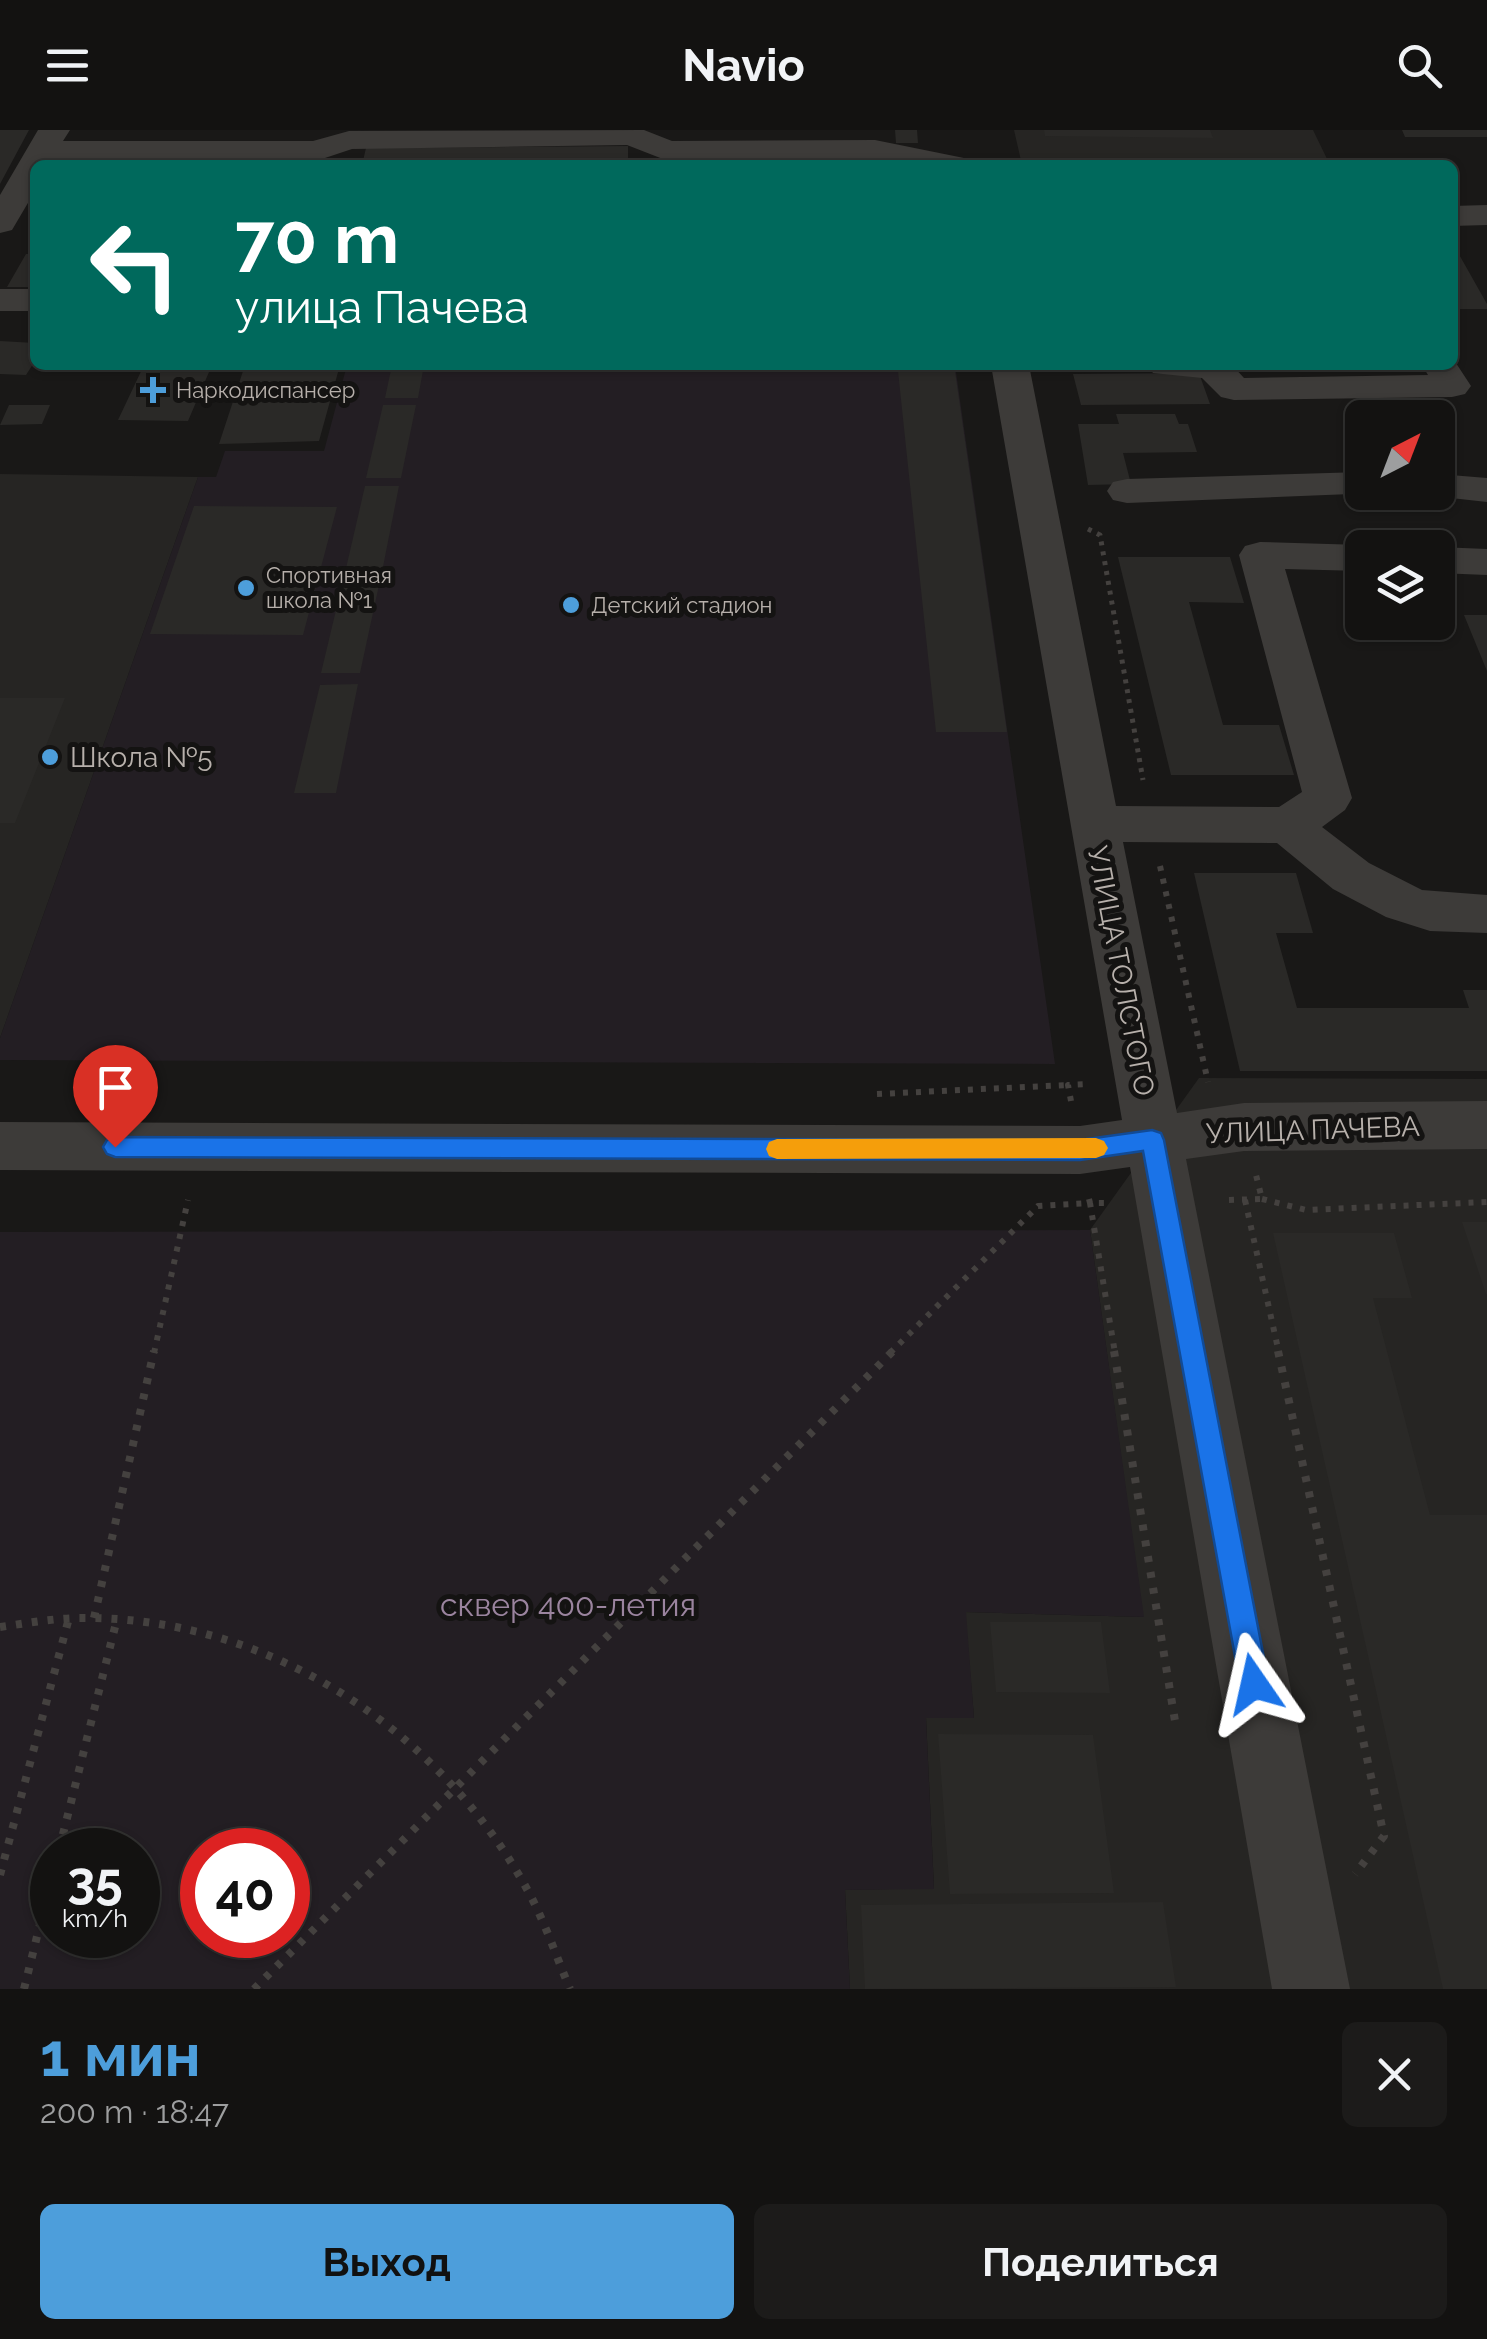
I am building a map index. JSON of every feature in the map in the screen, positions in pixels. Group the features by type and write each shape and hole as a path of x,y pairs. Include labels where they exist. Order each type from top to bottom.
{"street":[{"path":"966,130 972,160"},
{"path":"48,141 316,151 349,140 631,136 668,151 875,149 928,160"},
{"path":"9,221 30,178"},
{"path":"1458,216 1487,216"},
{"path":"0,300 30,300"},
{"name":"УЛИЦА ТОЛСТОГО","path":"1011,370 1311,1989"},
{"path":"1216,370 1234,389 1460,379"},
{"path":"1127,490 1345,484"},
{"path":"1455,487 1487,490"},
{"path":"1094,824 1289,826 1328,798 1260,554 1345,557"},
{"path":"1455,561 1487,562"},
{"path":"1289,826 1326,860 1367,887 1425,911 1487,914"},
{"name":"УЛИЦА ПАЧЕВА","path":"0,1146 1080,1150 1244,1127 1487,1126"}],"path":[{"path":"878,1094 1096,1084"},
{"path":"1068,1085 1071,1103"},
{"path":"1255,1170 1262,1200"},
{"path":"94,1618 188,1200"},
{"path":"1229,1200 1262,1200 1306,1210 1487,1202"},
{"path":"1246,1200 1384,1836 1356,1874"},
{"path":"254,1989 1038,1206 1090,1203 1176,1727"},
{"path":"0,1876 69,1618"},
{"path":"0,1627 94,1618 212,1633 301,1666 384,1718 456,1788 522,1881 570,1989"},
{"path":"65,1828 117,1619"},
{"path":"24,1989 32,1958"}],"shaded area":[{"path":"1014,130 1313,130 1328,160 1021,160"},
{"name":"Школа №5","path":"0,474 198,477 0,1038"},
{"path":"1199,1078 1487,1079 1487,1989 850,1989 845,1890 934,1888 926,1718 974,1718 965,1612 1143,1617 1090,1230"}],"green space":[{"name":"Детский стадион","path":"346,370 956,370 1055,1064 0,1060 0,1038 198,477 216,477 225,451 324,451"},
{"name":"сквер 400-летия","path":"1090,1230 1144,1617 966,1612 974,1718 926,1718 934,1889 845,1890 850,1989 0,1989 0,1232"}],"building":[{"path":"0,130 29,130 0,184"},
{"path":"895,130 917,130 918,143 896,143"},
{"path":"1044,130 1210,130 1213,138 1045,136"},
{"path":"1402,130 1487,130 1487,137 1405,137"},
{"path":"628,146 628,160 363,160 366,148"},
{"path":"1458,253 1487,304 1487,309 1458,309"},
{"path":"26,254 30,254 30,287 7,287"},
{"path":"0,341 30,343 30,369 26,375 0,374"},
{"path":"142,370 210,370 188,421 118,420"},
{"path":"243,370 339,370 319,441 219,444"},
{"path":"391,370 423,370 418,398 385,398"},
{"path":"898,371 955,371 1007,732 936,732"},
{"path":"1199,373 1210,404 1081,405 1073,374"},
{"path":"9,405 50,405 42,424 0,425"},
{"path":"383,405 416,405 401,478 366,478"},
{"path":"1116,414 1175,414 1179,424 1188,424 1197,452 1123,453 1131,484 1088,485 1078,424 1119,424"},
{"path":"365,486 399,486 381,577 344,577"},
{"path":"194,506 337,507 303,635 150,634"},
{"path":"1118,557 1230,557 1244,603 1189,602 1223,725 1279,725 1294,775 1171,775"},
{"path":"342,585 379,585 360,673 321,673"},
{"path":"1464,615 1487,615 1487,671"},
{"path":"358,684 336,793 294,793 320,685"},
{"path":"0,698 65,698 15,823 0,823"},
{"path":"1194,873 1296,873 1313,933 1276,933 1297,1008 1469,1008 1463,990 1487,990 1487,1071 1240,1071"},
{"path":"1462,1222 1487,1222 1487,1294 1486,1294"},
{"path":"1273,1233 1394,1233 1412,1298 1373,1298 1430,1515 1487,1515 1487,1989 1443,1989"},
{"path":"990,1622 1101,1622 1110,1693 996,1692"},
{"path":"938,1734 1093,1735 1114,1893 950,1894"},
{"path":"1163,1902 1176,1987 865,1989 861,1905"}],"slow traffic":[{"path":"777,1149 1096,1148"}],"place":[{"name":"Наркодиспансер","path":"153,390"},
{"name":"Спортивная школа №1","path":"246,588"},
{"name":"Детский стадион","path":"571,605"},
{"name":"Школа №5","path":"50,757"}],"route":[{"path":"115,1147 1080,1150 1152,1140 1254,1684"}]}
